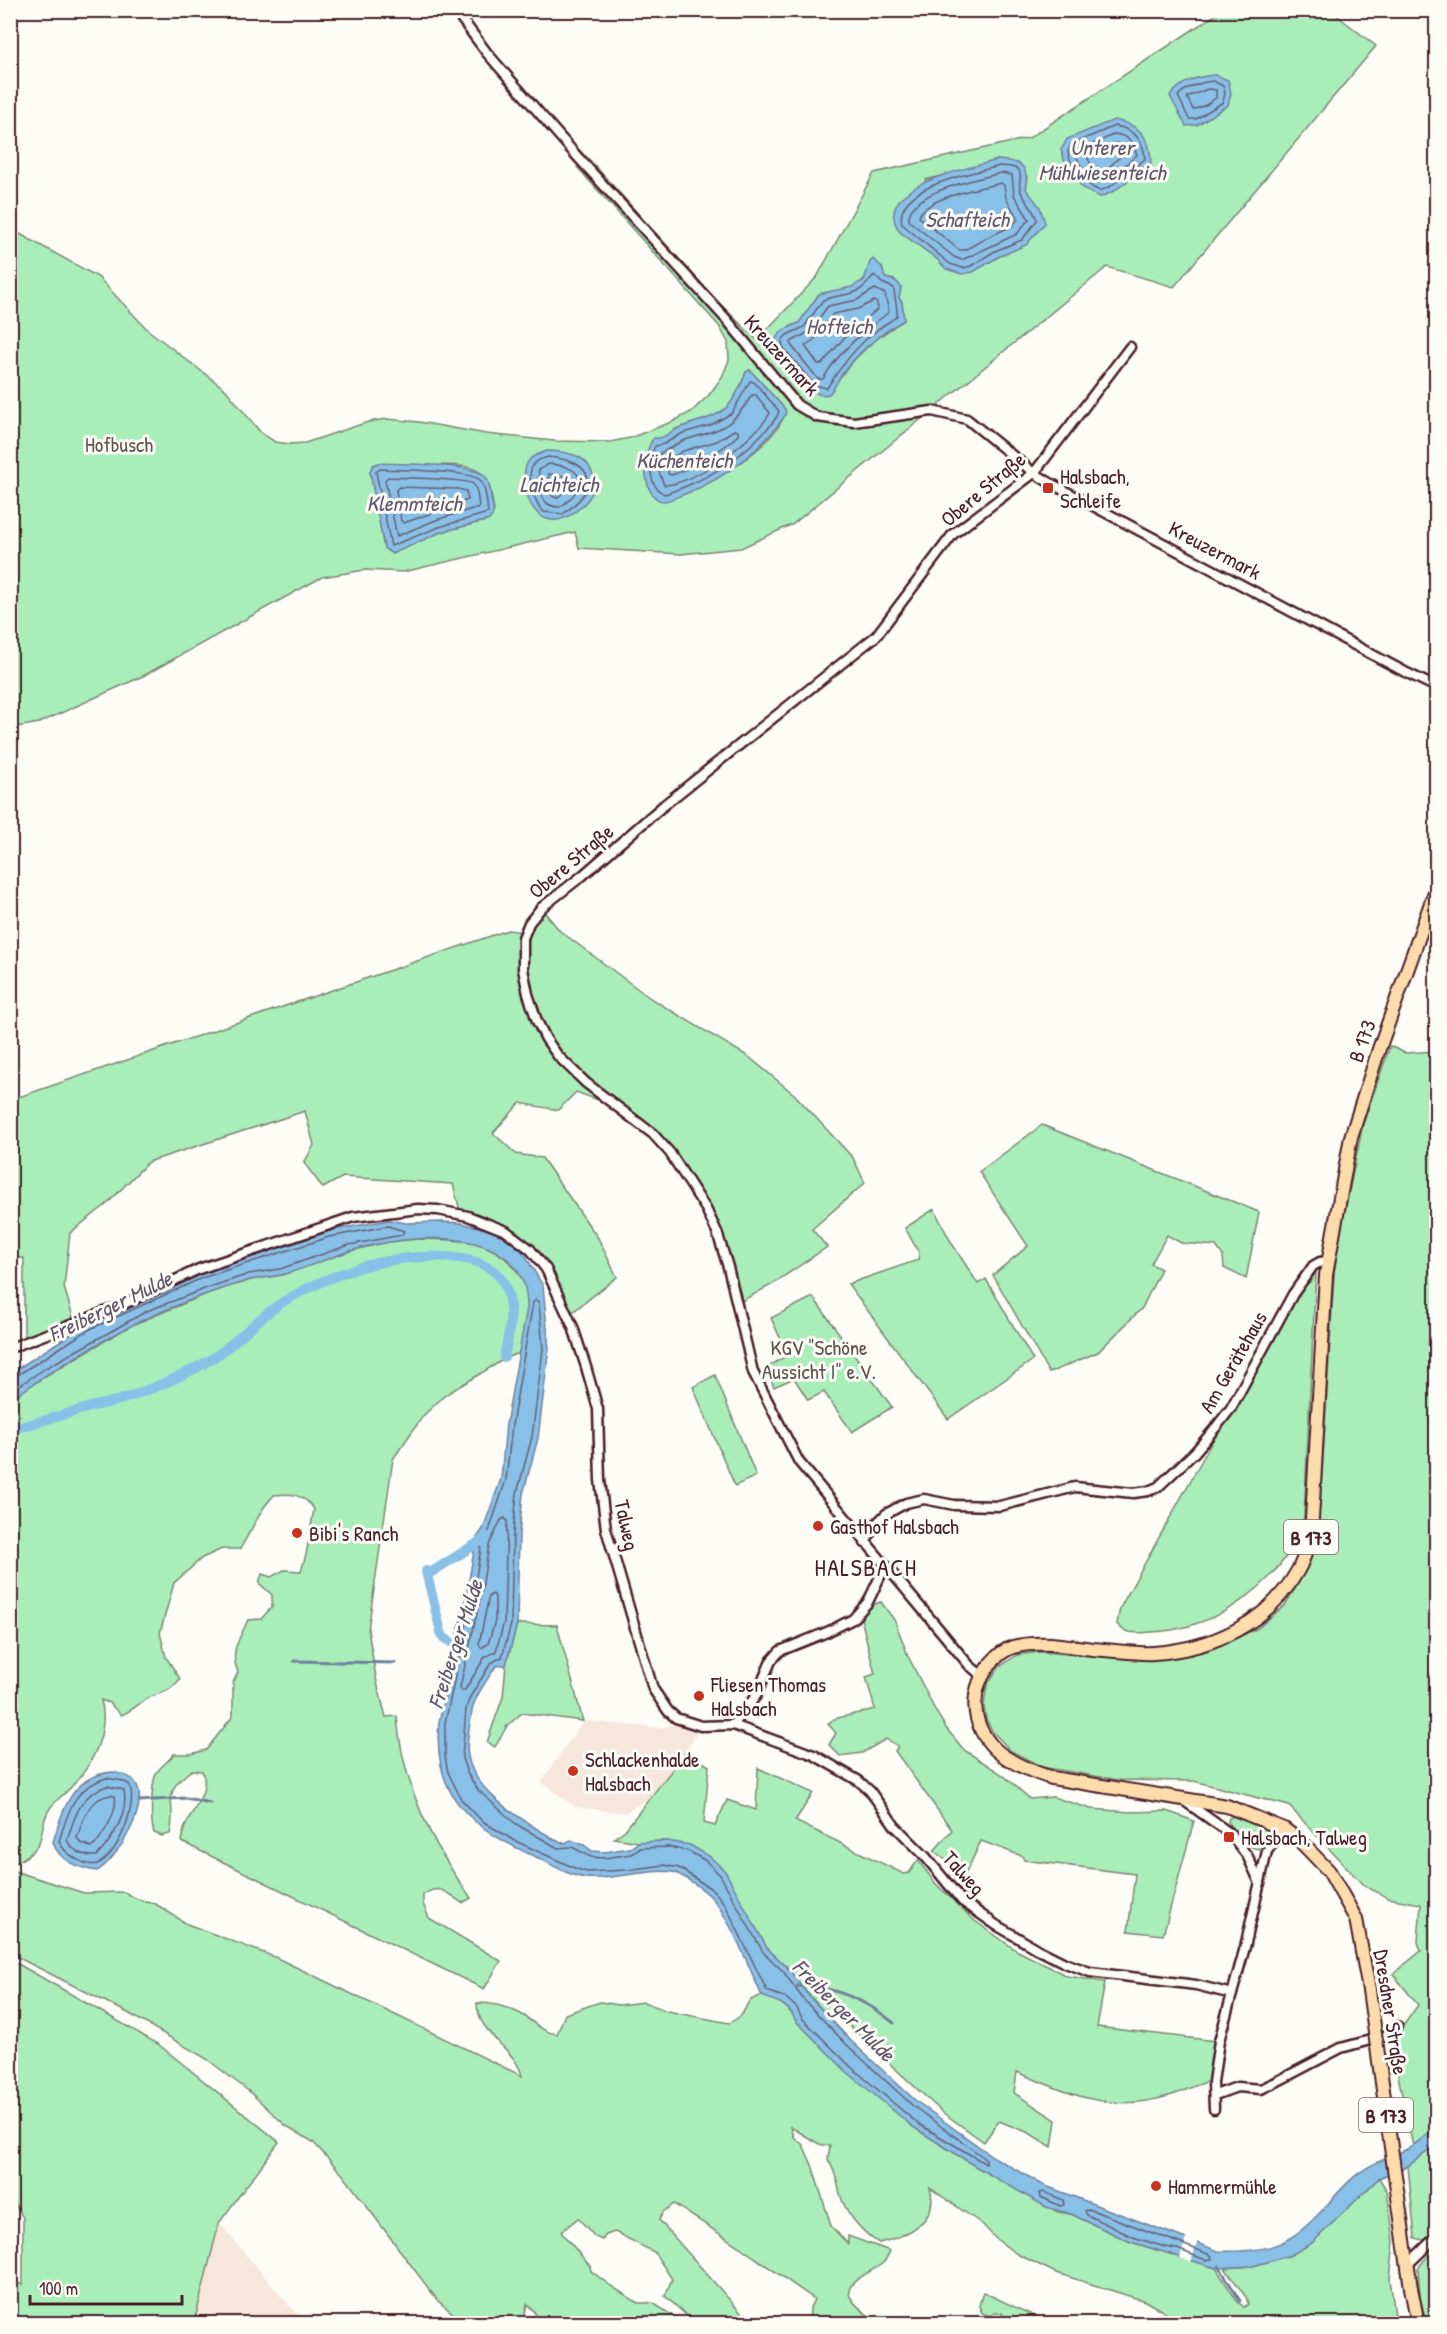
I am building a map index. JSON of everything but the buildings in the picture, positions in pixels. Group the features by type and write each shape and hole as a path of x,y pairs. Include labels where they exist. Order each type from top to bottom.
{"main road":[{"name":"B 173","path":"1284,1829 1227,1806 1052,1778 1030,1771 997,1751 987,1739 976,1714 975,1695 981,1675 999,1654 1012,1647 1040,1643 1153,1653 1205,1644 1247,1626 1278,1599 1298,1569 1311,1536 1328,1261 1351,1137 1379,1049 1437,889"},
{"name":"Dresdner Straße","path":"1284,1829 1300,1841 1329,1871 1356,1919 1369,1990 1407,2265 1418,2324"}],"street":[{"name":"Kreuzermark","path":"455,10 486,53 727,320 797,405 817,417 854,422 932,411 966,419 1034,473 1394,667 1437,687"},
{"name":"Obere Straße","path":"981,1675 969,1665 799,1462 753,1372 717,1232 688,1179 670,1153 652,1134 586,1083 558,1056 546,1039 528,994 523,969 523,938 529,923 541,908 664,805 876,636 953,534 1034,473 1130,346"},
{"name":"Talweg","path":"10,1348 120,1306 199,1269 353,1218 418,1209 438,1210 468,1216 506,1231 530,1249 546,1269 573,1327 598,1409 600,1480 606,1528 653,1689 668,1712 676,1718 701,1726 733,1725 814,1755 859,1781 870,1791 895,1826 925,1856 962,1901 996,1925 1037,1949 1065,1963 1089,1971 1196,1985 1232,1994"},
{"name":"Am Gerätehaus","path":"865,1543 874,1526 886,1514 906,1503 924,1499 954,1505 1000,1506 1075,1487 1133,1493 1158,1487 1195,1452 1231,1408 1293,1294 1312,1266 1328,1261"},
{"path":"733,1725 756,1696 771,1661 780,1651 853,1619 868,1602 885,1566"},
{"path":"1180,1798 1231,1834 1248,1857 1260,1883"},
{"path":"1214,2109 1214,2064 1267,1851 1284,1829"},
{"path":"1215,2095 1237,2087 1261,2088 1341,2048 1385,2036 1397,2026"},
{"path":"1407,2265 1437,2237"}],"shaded area":[{"path":"683,1720 701,1726 686,1752 648,1798 625,1813 575,1807 541,1782 583,1721 662,1728"},
{"path":"219,2223 304,2323 194,2324"}],"green space":[{"name":"Hofbusch","path":"1221,11 1331,11 1376,46 1174,287 1107,267 793,524 741,548 681,554 579,548 575,532 403,572 365,570 322,577 143,676 39,723 11,728 11,229 98,277 148,330 226,390 261,433 275,442 305,443 368,422 387,419 419,422 486,434 554,441 610,442 630,438 691,412 709,395 722,377 729,360 728,342 719,326 577,167 586,156 719,303 757,340 817,277 874,173 1029,138","holes":["998,160 1028,177 1026,189 998,257 973,272 936,258 900,232 926,180","1151,163 1114,191 1101,197 1087,191 1073,178","867,274 883,274 885,278 894,280 901,287 899,298 902,302 904,320 868,347 838,380 791,326 799,323 819,294 853,287","750,370 785,409 782,420 774,432 749,456 719,477 690,492 658,499 649,487 658,439 678,428 721,412 728,406 746,372","448,465 476,470 488,482 494,510 489,520 441,532 392,554 384,548 370,471"]},
{"path":"541,908 560,931 650,998 749,1057 795,1095 853,1158 865,1183 812,1229 827,1247 771,1285 740,1302 709,1214 661,1143 617,1107 576,1092 558,1110 520,1103 493,1133 516,1154 542,1158 598,1238 617,1277 570,1314 546,1269 517,1238 458,1213 459,1207 453,1184 343,1177 323,1188 304,1163 314,1145 305,1111 148,1162 107,1204 70,1233 64,1287 75,1324 24,1343 24,1258 11,1258 10,1100 508,930 524,932"},
{"path":"1390,1046 1405,1053 1436,1051 1436,2127 1413,2146 1391,2043 1418,2005 1393,1974 1421,1951 1418,1942 1421,1904 1388,1898 1363,1885 1289,1806 1194,1781 1118,1780 1042,1767 1011,1751 992,1731 986,1719 984,1706 987,1685 999,1667 1017,1655 1039,1652 1143,1660 1207,1651 1258,1628 1285,1605 1301,1579 1314,1549 1320,1508 1335,1259 1363,1124"},
{"path":"1042,1125 1259,1212 1246,1279 1224,1268 1223,1256 1216,1246 1181,1243 1167,1235 1151,1264 1161,1269 1142,1308 1098,1352 1049,1373 993,1275 1028,1246 979,1172"},
{"path":"934,1209 951,1242 978,1284 986,1279 1033,1360 948,1419 848,1284 918,1260 919,1253 905,1228"},
{"path":"418,1239 469,1242 492,1249 517,1271 525,1286 528,1301 526,1324 519,1353 506,1358 445,1395 423,1416 393,1459 368,1630 377,1683 386,1717 397,1716 400,1741 412,1789 431,1834 471,1898 462,1903 448,1893 434,1890 423,1895 423,1904 429,1918 501,1961 484,1989 182,1842 184,1829 200,1800 204,1786 202,1771 192,1770 175,1786 171,1799 170,1834 162,1836 154,1833 152,1802 153,1784 157,1772 174,1754 190,1754 206,1750 233,1716 233,1683 238,1672 234,1658 236,1646 248,1620 261,1619 272,1607 272,1595 259,1583 262,1574 271,1577 284,1570 301,1571 314,1509 301,1497 286,1494 274,1495 264,1507 240,1549 222,1549 202,1558 174,1583 160,1633 166,1657 180,1679 167,1691 146,1699 121,1715 109,1703 101,1700 103,1723 101,1734 87,1767 50,1808 36,1848 14,1864 11,1863 10,1399 130,1326 209,1293 251,1280 282,1275 350,1251 388,1242"},
{"path":"1316,1271 1304,1517 1292,1547 1266,1581 1232,1607 1213,1617 1172,1630 1137,1633 1120,1628 1117,1624 1120,1608 1299,1291 1310,1282"},
{"name":"KGV \"Schöne Aussicht I\" e.V.","path":"813,1297 892,1407 852,1432 824,1392 808,1400 794,1378 774,1387 766,1368 788,1355 771,1318"},
{"path":"715,1375 756,1476 735,1486 693,1387"},
{"path":"881,1602 895,1621 908,1656 946,1728 964,1750 1003,1775 1030,1799 1053,1797 1091,1809 1130,1812 1167,1811 1194,1821 1163,1935 1128,1931 1135,1874 1024,1860 1022,1856 981,1841 965,1875 934,1851 952,1830 895,1751 898,1746 886,1739 862,1753 840,1756 829,1745 836,1733 828,1724 834,1719 875,1709 866,1677 875,1674 861,1618 875,1604"},
{"path":"517,1624 557,1625 583,1721 522,1713 507,1726 495,1747 487,1742 503,1697 506,1665"},
{"path":"686,1752 709,1766 704,1823 715,1826 727,1800 756,1810 758,1768 813,1793 795,1821 904,1874 909,1873 918,1860 936,1884 975,1921 1016,1950 1067,1976 1105,1982 1097,2027 1224,2042 1216,2080 1172,2095 1130,2103 1092,2099 1056,2088 1017,2072 1014,2093 1056,2120 1052,2147 1029,2133 999,2121 984,2142 942,2112 833,2011 828,2016 798,1983 787,1967 767,1948 744,1907 668,1841 639,1842 614,1838 625,1830"},
{"path":"1236,1815 1270,1829 1271,1836 1259,1849 1246,1843 1230,1826 1229,1818"},
{"path":"11,1870 84,1893 124,1892 137,1899 154,1903 187,1924 277,1958 522,2076 512,2057 483,2024 477,2003 513,2010 544,2030 557,2034 565,2014 600,2002 619,2005 644,2002 667,2011 729,2023 741,2015 749,2002 755,1998 769,1997 783,2004 796,2021 913,2127 975,2166 1058,2212 1071,2214 1131,2242 1216,2268 1237,2301 1244,2307 1248,2304 1246,2297 1225,2268 1253,2266 1291,2255 1312,2243 1379,2178 1387,2191 1394,2241 1390,2279 1396,2323 1183,2323 1145,2301 1056,2273 1017,2254 996,2239 982,2224 930,2188 932,2200 930,2210 918,2226 900,2236 879,2243 868,2235 845,2206 837,2179 828,2160 830,2146 819,2144 791,2127 794,2137 803,2145 812,2165 831,2226 848,2244 848,2236 890,2251 883,2263 854,2282 849,2292 856,2305 878,2323 809,2323 810,2308 814,2299 674,2204 663,2212 659,2220 750,2323 695,2323 665,2296 672,2279 654,2252 615,2232 606,2235 602,2240 595,2237 578,2218 561,2232 590,2266 591,2271 638,2303 653,2303 684,2323 539,2323 534,2311 527,2304 524,2318 518,2323 503,2317 488,2323 465,2323 438,2301 344,2176 313,2142 285,2125 251,2093 207,2059 128,2013 11,1954"},
{"path":"11,1960 158,2044 279,2142 219,2223 194,2323 11,2323 11,2281 23,2285 23,2218 11,2196"},
{"path":"1436,2145 1436,2232 1428,2241 1415,2238 1408,2166"},
{"path":"1436,2246 1436,2323 1426,2322 1420,2296 1418,2268"},
{"path":"983,2292 1049,2323 1005,2323 1002,2313 994,2313 990,2316 982,2313 979,2306"}],"water":[{"path":"1215,75 1228,80 1231,93 1228,105 1197,125 1186,126 1170,96 1190,81"},
{"name":"Unterer Mühlwiesenteich","path":"1114,120 1130,125 1142,133 1149,146 1151,163 1114,191 1101,197 1080,185 1070,173 1061,150 1067,139"},
{"name":"Schafteich","path":"998,160 1018,163 1022,166 1026,174 1026,189 1040,207 1045,223 1026,245 998,257 973,272 962,274 946,269 936,258 900,232 894,216 898,202 910,191 927,181"},
{"name":"Hofteich","path":"873,259 882,267 885,278 896,281 901,287 899,298 902,302 904,320 863,350 842,374 829,394 821,395 810,390 776,348 776,338 783,330 799,323 819,294 852,287 864,280"},
{"name":"Küchenteich","path":"750,370 785,409 784,417 753,452 729,471 673,499 665,501 657,499 652,494 646,475 647,454 654,438 664,437 676,429 722,411 734,398 746,372"},
{"name":"Laichteich","path":"547,451 567,453 581,458 591,469 594,483 590,497 585,503 568,516 553,520 541,516 532,507 524,481 525,468 530,459"},
{"name":"Klemmteich","path":"378,463 451,466 478,472 485,476 490,486 493,515 489,520 441,532 392,554 384,548 370,471 373,465"},
{"path":"389,1220 406,1223 461,1223 494,1231 504,1236 524,1253 543,1286 549,1349 538,1438 523,1494 519,1534 517,1624 506,1665 496,1666 475,1701 468,1739 467,1753 472,1770 504,1807 559,1842 565,1843 571,1840 592,1851 605,1852 630,1848 639,1842 668,1841 690,1845 709,1856 725,1871 767,1948 787,1967 808,1995 851,2041 916,2101 992,2156 1043,2185 1218,2251 1252,2250 1278,2244 1302,2230 1357,2175 1374,2164 1411,2147 1436,2127 1436,2145 1408,2166 1379,2178 1312,2243 1291,2255 1253,2266 1216,2268 1131,2242 1071,2214 1046,2207 913,2127 846,2071 796,2021 786,2007 762,1996 724,1915 710,1896 689,1880 668,1871 596,1878 580,1877 513,1846 475,1822 450,1790 442,1771 439,1722 476,1539 483,1529 501,1479 506,1424 527,1308 522,1280 508,1260 486,1247 460,1240 431,1238 402,1240 350,1251 290,1273 250,1280 224,1288 147,1318 97,1344 11,1399 11,1373 86,1324 190,1276 316,1233"},
{"path":"113,1772 132,1779 139,1790 136,1816 123,1843 105,1865 97,1871 77,1866 60,1855 53,1842 61,1818 71,1796 79,1787 99,1775"}],"pier":[{"path":"1187,2235 1198,2240 1191,2262 1180,2258"}],"waterway":[{"path":"10,1430 121,1400 162,1384 214,1357 275,1307 295,1295 351,1270 396,1260 417,1257 461,1258 480,1263 495,1272 505,1286 510,1304 510,1322 504,1357"},
{"path":"427,1575 487,1537"},
{"name":"Freiberger Mulde","path":"426,1571 441,1632 444,1638 466,1651"},
{"path":"294,1661 395,1663"},
{"path":"139,1801 186,1798 210,1803"},
{"name":"Freiberger Mulde","path":"797,1986 836,1991 861,2001 894,2023"},
{"path":"1219,2266 1240,2301"}],"place":[{"name":"Halsbach, Schleife","path":"1048,488"},
{"name":"Gasthof Halsbach","path":"818,1526"},
{"name":"Bibi's Ranch","path":"297,1533"},
{"name":"Fliesen Thomas Halsbach","path":"699,1696"},
{"name":"Schlackenhalde Halsbach","path":"573,1771"},
{"name":"Halsbach, Talweg","path":"1229,1837"},
{"name":"Hammermühle","path":"1156,2186"}],"district":[{"name":"HALSBACH","path":"866,1567"}]}
